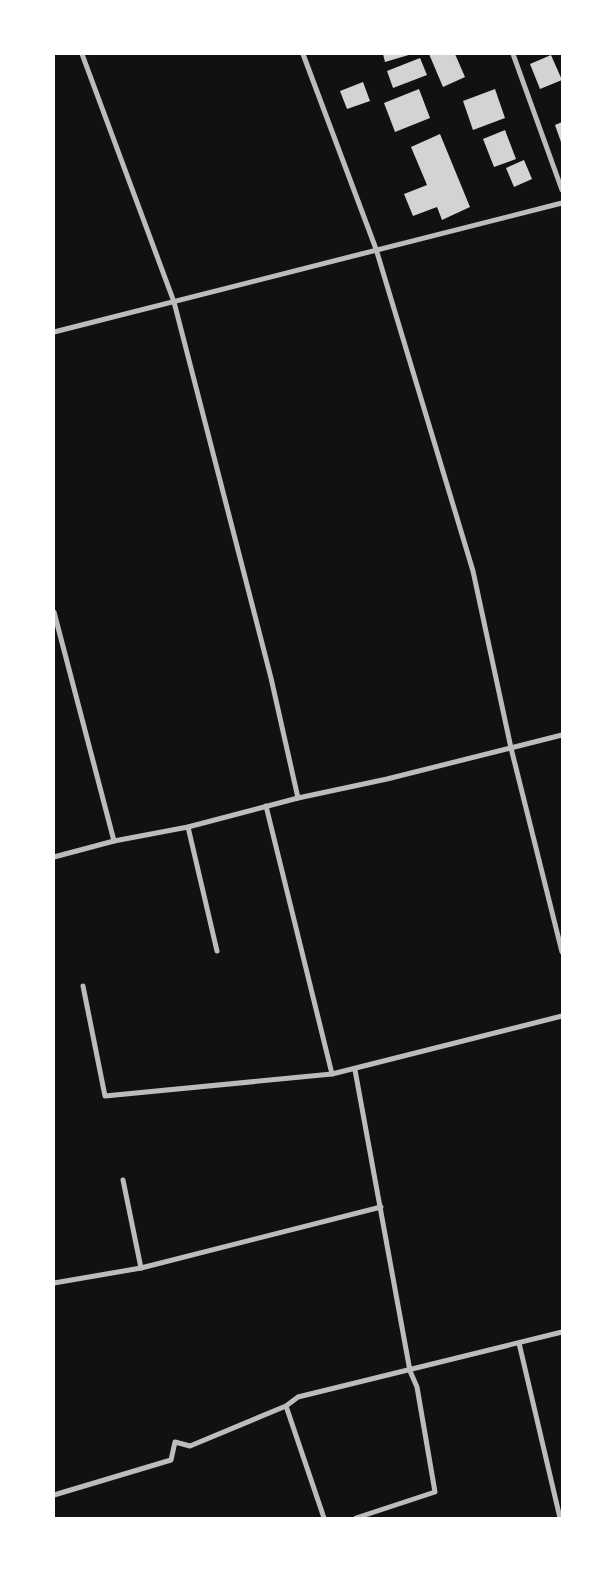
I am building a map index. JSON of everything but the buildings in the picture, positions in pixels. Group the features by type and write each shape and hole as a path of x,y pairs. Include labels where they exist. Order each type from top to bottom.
{"street":[{"path":"82,54 174,302 271,678 298,798"},
{"path":"303,54 376,249 473,571 511,748 562,952"},
{"path":"513,54 562,190"},
{"path":"54,332 562,203"},
{"path":"54,612 114,841"},
{"path":"54,857 114,841 188,827 298,798 387,779 562,735"},
{"path":"266,806 332,1074"},
{"path":"188,827 216,951"},
{"path":"556,924 562,922"},
{"path":"83,986 105,1096 332,1074 355,1070 562,1016"},
{"path":"355,1070 410,1370 417,1387 435,1492 356,1518"},
{"path":"123,1180 140,1268"},
{"path":"54,1283 140,1268 381,1207"},
{"path":"54,1495 171,1460 175,1442 190,1446 286,1406 298,1396 562,1332"},
{"path":"519,1343 560,1518"},
{"path":"286,1406 324,1518"}]}
